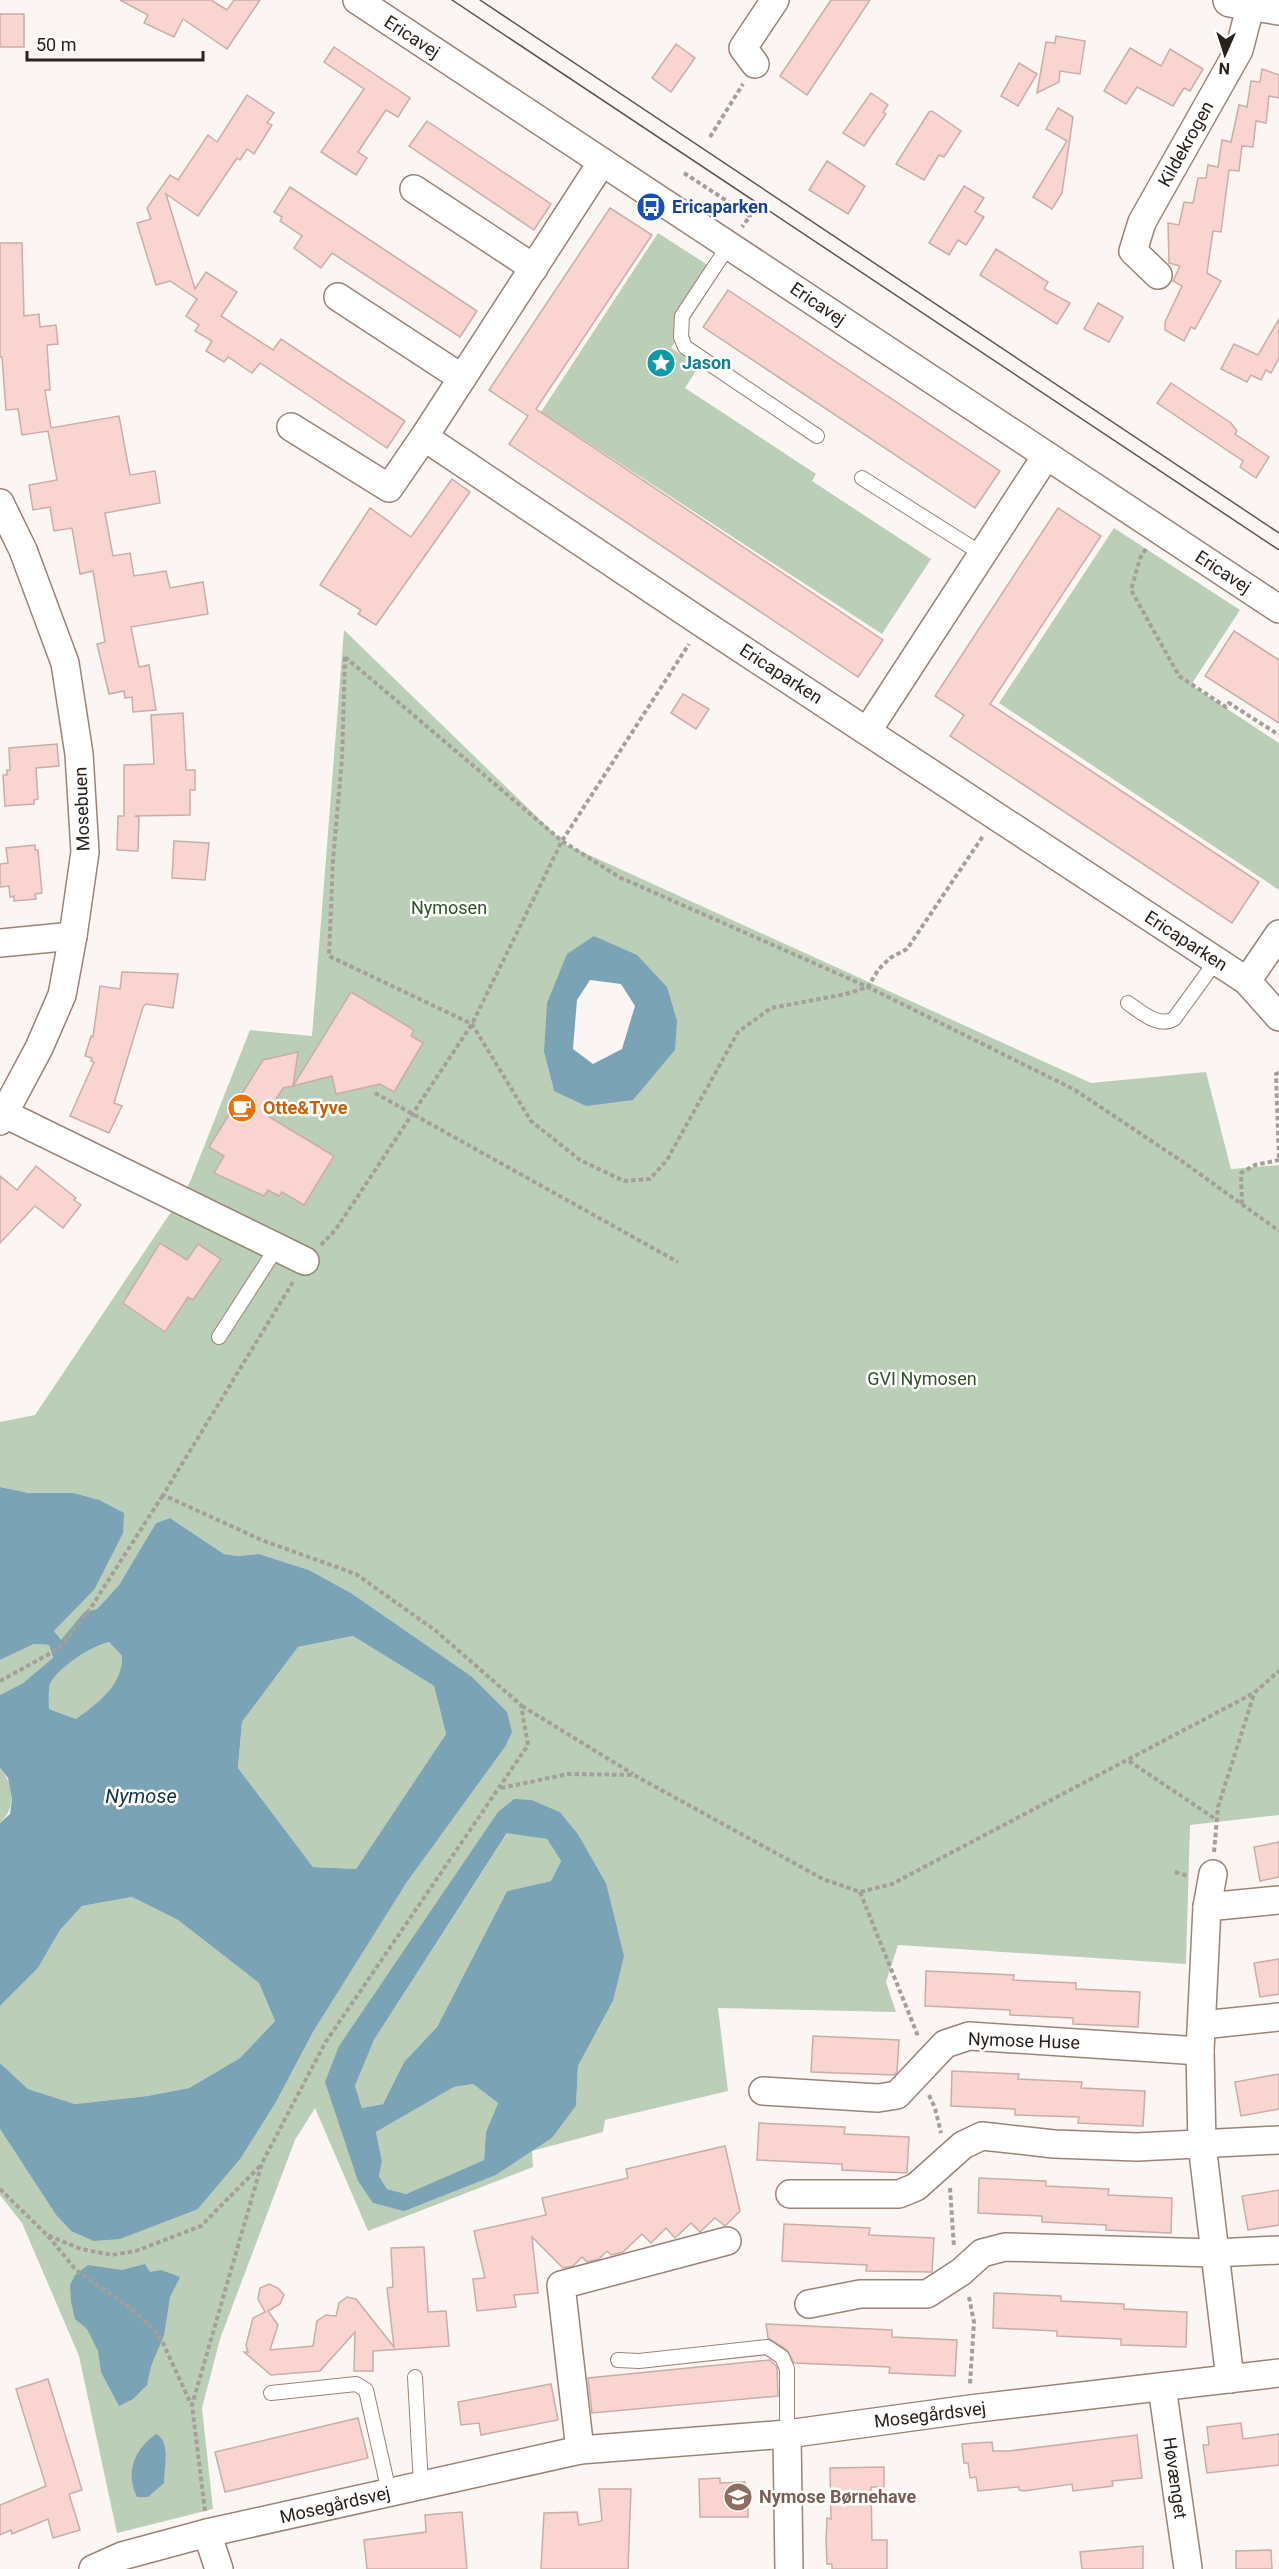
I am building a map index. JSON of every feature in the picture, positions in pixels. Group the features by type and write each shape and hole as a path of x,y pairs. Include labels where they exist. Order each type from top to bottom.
{"street":[{"name":"Ericavej","path":"357,0 1279,609"},
{"path":"755,64 743,48 776,0"},
{"name":"Kildekrogen","path":"1158,275 1133,251 1142,222 1239,51 1253,4"},
{"path":"291,427 389,488 603,162"},
{"path":"414,189 534,268"},
{"path":"338,297 462,378"},
{"name":"Ericaparken","path":"424,437 702,623 1247,981 1279,934"},
{"path":"868,730 1046,456"},
{"name":"Mosebuen","path":"0,503 12,551 65,663 79,754 85,852 62,995 39,1048 3,1118 306,1261"},
{"path":"0,943 73,936"},
{"path":"1247,981 1279,1017"},
{"path":"1213,1874 1207,1907 1201,2038 1202,2144 1213,2253 1230,2379"},
{"path":"1207,1907 1279,1900"},
{"name":"Nymose Huse","path":"763,2091 878,2098 897,2095 945,2044 969,2036 1201,2038 1279,2017"},
{"path":"790,2194 899,2194 916,2187 963,2145 982,2136 1054,2144 1137,2147 1279,2140"},
{"path":"580,2450 561,2285 727,2241"},
{"path":"809,2304 860,2295 927,2294 961,2272 982,2253 1005,2247 1213,2253 1279,2250"},
{"name":"Mosegårdsvej","path":"93,2569 122,2556 207,2533 580,2450 787,2434 969,2409 1279,2373"},
{"name":"Høvænget","path":"1162,2387 1188,2568"},
{"path":"787,2434 789,2569"},
{"path":"207,2533 219,2569"}],"lane":[{"path":"729,245 682,316 681,337 685,346 817,436"},
{"path":"862,477 982,555"},
{"path":"1128,1003 1157,1022 1168,1022 1174,1019 1216,961"},
{"path":"219,1337 277,1247"},
{"path":"618,2360 639,2361 767,2347 782,2357 787,2369 787,2434"},
{"path":"415,2377 421,2486"},
{"path":"271,2393 356,2384 366,2390 389,2492"}],"path":[{"path":"710,137 755,64"},
{"path":"684,172 750,216"},
{"path":"1158,530 1140,558 1131,590 1173,667 1179,676 1226,707 1229,703 1279,735"},
{"path":"0,1681 58,1649 90,1609 163,1495 306,1261 336,1229 472,1024 562,842 702,623"},
{"path":"997,816 907,950 890,958 878,970 868,987 846,994 771,1008 738,1032 667,1160 650,1179 624,1181 580,1160 531,1121 472,1024 329,956 333,860 342,759 345,657 562,842 619,878 868,987 1075,1090 1279,1231"},
{"path":"1242,1204 1241,1173 1256,1165 1279,1160 1276,1074 1279,1073"},
{"path":"375,1093 678,1262"},
{"path":"163,1495 264,1541 356,1574 436,1632 521,1706 634,1775 823,1879 860,1892 892,1884 1129,1761 1254,1693 1279,1671"},
{"path":"1213,1874 1218,1807 1254,1693"},
{"path":"192,2405 262,2163 325,2043 528,1746 521,1706"},
{"path":"1129,1761 1217,1820"},
{"path":"501,1788 568,1774 634,1775"},
{"path":"47,2235 81,2249 112,2255 136,2252 201,2226 262,2163"},
{"path":"0,2189 26,2211 82,2275 122,2302 150,2326 163,2343 192,2405 207,2533"}],"green space":[{"path":"658,233 720,273 671,348 699,366 685,388 816,474 812,481 931,559 882,634 541,412"},
{"path":"1114,528 1240,610 1191,685 1279,743 1279,890 999,703"},
{"path":"344,630 565,844 1091,1083 1206,1072 1231,1169 1279,1165 1279,1815 1190,1825 1186,1964 898,1945 886,1982 896,2012 718,2008 728,2091 605,2120 603,2132 533,2151 552,2138 576,2106 578,2066 613,2001 606,1883 578,1834 560,1812 532,1800 339,2046 373,2203 404,2210 496,2175 532,2151 533,2167 368,2231 315,2108 295,2140 220,2339 202,2408 213,2509 117,2533 79,2356 22,2223 0,2195 0,2129 56,2215 71,2231 198,2209 241,2158 276,2102 313,2032 407,1882 505,1747 471,1676 351,1593 309,1570 259,1554 237,1556 224,1554 170,1518 156,1523 119,1585 97,1609 84,1612 61,1641 54,1631 94,1590 73,1493 29,1493 0,1487 0,1422 35,1415 171,1212 190,1182 250,1030 312,1036","holes":["595,936 675,1050 656,1072 554,1091 544,1052"]},
{"path":"353,1636 434,1686 446,1734 356,1869 313,1867 238,1768 242,1722 298,1647"},
{"path":"109,1642 122,1656 118,1676 107,1693 76,1719 49,1709 50,1684 60,1671 76,1658"},
{"path":"34,1644 49,1645 53,1659 23,1683 0,1695 0,1660"},
{"path":"0,1768 11,1789 12,1796 9,1810 0,1823"},
{"path":"508,1832 547,1839 561,1861 551,1881 507,1891 437,2027 404,2062 383,2104 362,2108 355,2086 374,2040"},
{"path":"132,1897 178,1920 259,1983 275,2021 240,2058 189,2088 147,2096 75,2104 28,2089 0,2063 0,2006 38,1968 60,1930 82,1906"},
{"path":"473,2084 498,2103 486,2132 484,2160 406,2194 387,2189 379,2176 382,2161 376,2132 454,2087"}],"water":[{"path":"594,936 637,955 667,987 677,1021 675,1050 633,1100 586,1106 554,1091 544,1052 547,1003 567,954","holes":["590,980 621,984 635,1006 622,1049 593,1064 573,1049 577,1000"]},
{"name":"Nymose","path":"0,1487 29,1493 73,1493 99,1500 124,1513 123,1533 94,1590 54,1631 61,1640 84,1612 97,1609 119,1585 156,1523 170,1518 224,1554 237,1556 259,1554 309,1570 351,1593 471,1676 507,1712 512,1732 505,1747 407,1882 313,2032 276,2102 241,2158 198,2209 120,2239 94,2241 71,2231 56,2215 0,2129 0,2063 28,2089 75,2104 147,2096 189,2088 240,2058 275,2021 259,1983 178,1920 132,1897 82,1906 60,1930 38,1968 0,2006 0,1823 10,1814 12,1799 8,1778 0,1768 0,1695 23,1683 53,1658 49,1645 34,1644 0,1660","holes":["353,1636 434,1686 446,1734 356,1869 313,1867 238,1768 242,1722 298,1647","109,1642 122,1656 118,1676 107,1693 76,1719 49,1709 49,1687 60,1671 76,1658"]},
{"path":"514,1799 532,1800 560,1812 578,1834 606,1883 624,1956 613,2001 578,2066 576,2106 552,2138 496,2175 404,2211 373,2203 358,2181 325,2082 339,2046 498,1812","holes":["507,1833 547,1839 561,1861 551,1881 507,1891 437,2027 404,2062 383,2104 362,2108 355,2086 374,2040","473,2084 498,2103 486,2132 484,2160 406,2194 387,2189 379,2176 382,2161 376,2132 454,2087"]},
{"path":"145,2264 150,2272 161,2270 180,2277 170,2297 164,2335 151,2366 147,2385 133,2399 119,2406 101,2372 98,2351 87,2329 75,2319 70,2285 75,2275 88,2265 122,2270"},
{"path":"156,2434 164,2442 164,2483 148,2497 137,2497 132,2479 134,2462 142,2447"}],"building":[{"path":"120,0 211,0 227,10 234,0 260,0 227,49 183,19 174,37 144,23 148,15"},
{"path":"831,0 870,0 807,95 780,76"},
{"path":"0,14 24,14 24,47 0,47"},
{"path":"1056,36 1085,41 1080,74 1060,71 1059,82 1037,93 1046,42 1055,43"},
{"path":"676,44 695,58 671,92 652,78"},
{"path":"334,47 410,98 398,117 386,110 358,152 367,158 356,175 321,152 364,89 324,62"},
{"path":"1130,48 1161,66 1170,49 1203,69 1190,91 1184,88 1173,106 1137,87 1126,104 1104,91"},
{"path":"1019,63 1037,74 1018,106 1001,96"},
{"path":"1262,69 1279,75 1279,98 1269,96 1266,123 1256,121 1253,147 1242,146 1239,171 1229,170 1221,232 1213,231 1207,273 1221,281 1195,329 1191,327 1184,341 1165,330 1165,322 1182,286 1173,281 1180,266 1169,263 1168,223 1179,225 1184,202 1193,203 1198,178 1206,178 1208,165 1218,167 1222,140 1231,142 1239,105 1247,107 1251,81 1260,82"},
{"path":"871,93 888,105 883,112 886,114 864,146 843,133"},
{"path":"247,95 274,113 267,123 272,125 254,154 247,149 240,160 237,158 198,216 166,194 195,289 206,272 237,292 221,316 273,350 281,339 405,421 387,448 260,363 252,373 228,357 224,362 206,351 212,341 195,331 199,325 186,316 197,299 170,281 156,285 137,223 151,219 147,208 170,175 178,180 208,135 217,142"},
{"path":"1058,108 1073,117 1062,193 1052,209 1033,197 1067,141 1046,129"},
{"path":"932,111 961,131 944,157 939,155 924,180 896,164 929,112"},
{"path":"427,121 551,204 534,230 409,146"},
{"path":"827,161 865,186 848,214 809,190"},
{"path":"964,186 984,198 975,212 984,217 966,245 958,240 949,255 929,243"},
{"path":"290,187 477,311 460,337 332,253 321,268 294,248 302,236 280,221 282,217 274,212"},
{"path":"610,208 652,235 536,409 883,640 858,677 509,444 528,416 489,390"},
{"path":"0,243 22,243 24,316 39,314 40,327 56,325 58,344 47,345 50,390 45,390 51,428 119,416 130,475 155,471 160,503 105,513 113,556 130,553 134,576 166,571 170,588 203,582 208,614 131,627 139,667 149,665 156,710 133,712 132,697 125,698 124,691 109,694 97,644 105,642 93,571 80,574 72,528 54,531 50,507 33,510 29,485 57,480 48,431 22,435 18,409 6,410 2,357 0,357"},
{"path":"996,249 1048,282 1044,289 1070,303 1057,324 980,275"},
{"path":"728,290 1000,471 975,508 703,327"},
{"path":"1098,303 1123,317 1109,342 1084,329"},
{"path":"1279,319 1279,358 1271,373 1266,370 1261,380 1251,375 1247,382 1221,369 1234,344 1258,355"},
{"path":"1171,383 1231,423 1237,431 1235,434 1269,457 1256,478 1240,467 1243,461 1157,403"},
{"path":"452,479 470,492 376,625 358,614 361,610 320,585 370,508 411,537"},
{"path":"1058,508 1101,536 990,704 1259,882 1232,923 950,736 964,715 935,696"},
{"path":"1234,631 1279,660 1279,723 1205,676"},
{"path":"683,694 709,709 696,729 671,713"},
{"path":"183,713 186,770 195,770 195,790 190,790 190,815 135,816 139,817 138,851 117,850 118,816 124,816 124,765 154,764 151,715"},
{"path":"57,744 59,766 36,768 38,799 34,800 34,804 5,806 3,775 7,775 7,770 10,770 9,748"},
{"path":"174,841 209,843 205,880 172,878"},
{"path":"35,845 35,850 38,850 42,893 35,894 36,899 14,901 14,896 10,897 9,886 0,887 0,864 8,863 6,848"},
{"path":"122,972 178,974 173,1008 146,1004 143,1007 114,1103 122,1106 109,1133 70,1116 94,1062 91,1061 92,1058 85,1056 91,1036 93,1037 100,986 120,989"},
{"path":"351,992 414,1030 411,1036 423,1043 394,1092 380,1084 336,1094 332,1076 293,1086"},
{"path":"298,1052 293,1086 283,1088 266,1115 334,1156 304,1205 282,1192 279,1196 268,1190 264,1196 214,1173 224,1156 209,1147 263,1060"},
{"path":"36,1166 76,1198 74,1200 81,1205 63,1228 35,1206 0,1243 0,1176 17,1190"},
{"path":"160,1243 187,1260 198,1244 221,1259 193,1300 188,1297 165,1332 123,1303"},
{"path":"1279,1842 1279,1877 1260,1881 1254,1847"},
{"path":"1279,1959 1279,1994 1260,1997 1254,1963"},
{"path":"926,1971 1014,1975 1013,1980 1076,1983 1076,1989 1140,1992 1138,2027 1073,2024 1073,2018 1010,2015 1010,2010 925,2006"},
{"path":"813,2036 899,2040 897,2072 894,2075 811,2072"},
{"path":"952,2071 1019,2074 1018,2079 1082,2082 1081,2088 1145,2091 1143,2126 1078,2123 1079,2117 1015,2115 1015,2109 951,2106"},
{"path":"1279,2074 1279,2109 1241,2116 1235,2082"},
{"path":"759,2123 845,2127 844,2134 909,2137 907,2173 842,2170 842,2164 757,2160"},
{"path":"725,2146 740,2211 725,2226 715,2218 700,2232 691,2223 675,2238 666,2228 651,2243 642,2234 623,2252 611,2255 607,2251 599,2259 587,2262 582,2257 573,2266 563,2268 532,2237 538,2293 514,2295 516,2307 477,2311 473,2279 485,2278 474,2231 546,2215 542,2198 628,2178 626,2169"},
{"path":"979,2178 1046,2181 1046,2186 1109,2189 1108,2195 1172,2198 1171,2233 1106,2230 1106,2225 1042,2222 1042,2216 978,2213"},
{"path":"1279,2190 1279,2225 1248,2230 1242,2196"},
{"path":"784,2224 870,2228 869,2235 934,2238 932,2272 866,2271 867,2265 782,2261"},
{"path":"424,2247 428,2312 446,2311 449,2346 373,2351 373,2371 354,2371 355,2332 320,2371 271,2375 244,2352 248,2352 246,2345 253,2318 265,2312 258,2299 260,2288 269,2284 278,2288 284,2295 280,2304 268,2311 278,2325 270,2350 313,2346 317,2321 326,2315 336,2316 339,2303 347,2297 356,2299 394,2347 387,2288 393,2287 391,2248"},
{"path":"994,2293 1061,2296 1061,2301 1124,2304 1124,2309 1187,2312 1186,2347 1121,2345 1121,2339 1057,2336 1057,2331 993,2328"},
{"path":"766,2324 892,2330 892,2337 957,2340 955,2376 889,2373 890,2367 794,2363 787,2350 768,2338"},
{"path":"770,2360 777,2367 778,2396 592,2413 588,2378"},
{"path":"48,2379 82,2490 69,2494 80,2530 53,2538 48,2519 12,2534 11,2530 0,2535 0,2505 46,2486 16,2389"},
{"path":"551,2384 558,2420 481,2435 479,2423 461,2425 458,2402"},
{"path":"358,2418 368,2458 225,2492 215,2452"},
{"path":"1241,2423 1243,2439 1279,2434 1279,2465 1207,2473 1203,2445 1209,2445 1207,2427"},
{"path":"1137,2435 1142,2478 1112,2481 1113,2486 1073,2491 1072,2484 1024,2491 1019,2490 1019,2487 978,2491 976,2477 970,2478 968,2463 964,2463 962,2444 992,2442 993,2451 1009,2451"},
{"path":"884,2467 884,2487 871,2487 872,2540 887,2540 887,2569 832,2569 832,2564 827,2564 826,2541 827,2518 831,2519 830,2468"},
{"path":"720,2478 720,2483 745,2482 748,2517 700,2517 699,2479"},
{"path":"599,2489 631,2489 628,2569 541,2569 544,2513 577,2512 579,2525 602,2521"},
{"path":"462,2512 467,2569 367,2569 364,2540 426,2532 425,2515"},
{"path":"1143,2546 1143,2569 1082,2569 1080,2552"},
{"path":"1271,2550 1272,2569 1236,2569 1236,2551"}],"tram line":[{"path":"452,0 1279,550"},
{"path":"480,0 1279,533"}],"place":[{"name":"Ericaparken","path":"651,207"},
{"name":"Jason","path":"661,363"},
{"name":"Otte&Tyve","path":"242,1108"},
{"name":"Nymose Børnehave","path":"738,2497"}],"park label":[{"name":"Nymosen","path":"449,908"},
{"name":"GVI Nymosen","path":"922,1379"}]}
